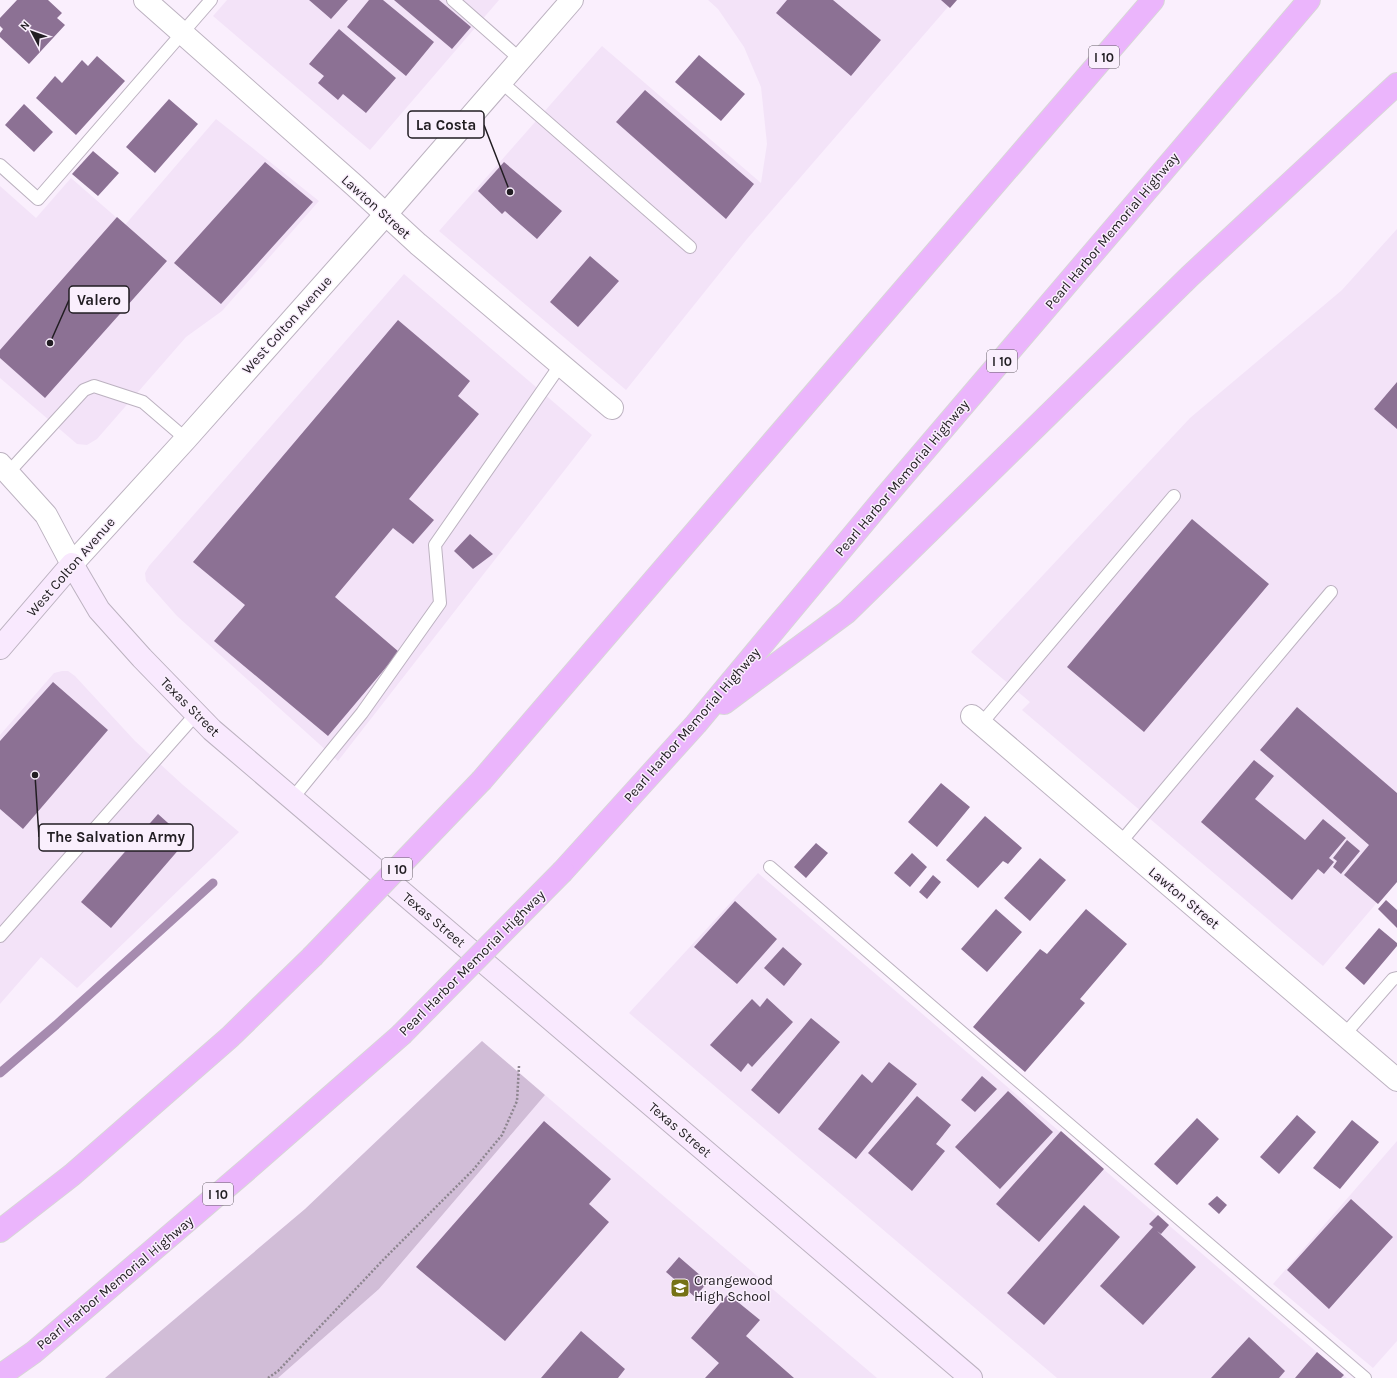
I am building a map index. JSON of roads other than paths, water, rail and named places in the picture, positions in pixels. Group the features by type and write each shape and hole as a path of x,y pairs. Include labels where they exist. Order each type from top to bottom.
{"highway":[{"name":"I 10","path":"0,1231 72,1175 219,1047 312,957 482,780 1153,0"},
{"name":"Pearl Harbor Memorial Highway","path":"0,1376 34,1352 401,1035 563,871 696,724 886,497 1309,0"},
{"path":"696,724 847,612 1190,276 1397,84"}],"main road":[{"name":"Texas Street","path":"72,564 99,610 142,658 212,730 971,1378"},
{"name":"West Colton Avenue","path":"0,648 72,564"}],"street":[{"name":"Lawton Street","path":"145,0 386,214 421,247 612,408"},
{"name":"West Colton Avenue","path":"72,564 186,440 386,214 500,81 572,0"},
{"name":"Texas Street","path":"4,468 46,515 72,564"},
{"name":"Lawton Street","path":"976,720 1397,1080"}],"lane":[{"path":"0,165 38,199 211,0"},
{"path":"453,0 520,59"},
{"path":"500,81 690,247"},
{"path":"292,799 362,713 440,603 435,545 560,364"},
{"path":"4,468 84,390 94,386 143,402 186,440"},
{"path":"976,720 1174,496"},
{"path":"1120,843 1331,592"},
{"path":"2,931 196,714"},
{"path":"770,867 1365,1378"},
{"path":"1344,1035 1393,979 1397,978"}],"waterway":[{"path":"0,1073 56,1025 213,883"}],"place":[{"name":"La Costa","path":"510,192"},
{"name":"Valero","path":"50,343"},
{"name":"The Salvation Army","path":"35,775"},
{"name":"Orangewood High School","path":"680,1288"}]}
